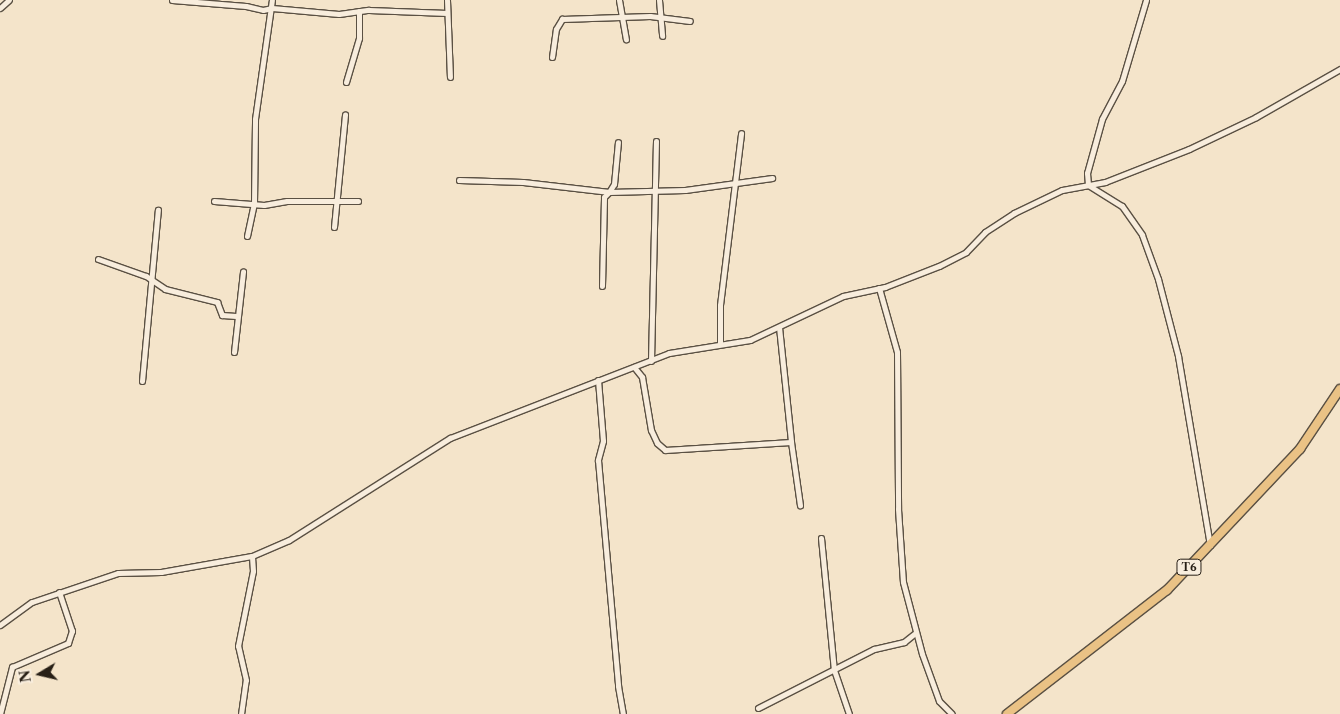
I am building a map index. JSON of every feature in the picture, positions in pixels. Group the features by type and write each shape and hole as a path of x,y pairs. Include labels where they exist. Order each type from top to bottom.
{"highway":[{"name":"T6","path":"1007,714 1167,590 1300,449 1340,389"}],"street":[{"path":"0,8 10,0"},
{"path":"172,0 263,10 272,8 339,14 358,11 447,13"},
{"path":"247,236 254,204 255,119 266,25 272,8 272,0"},
{"path":"447,0 450,77"},
{"path":"619,0 619,11 624,17 626,39"},
{"path":"659,0 662,36"},
{"path":"1088,185 1087,173 1102,119 1122,81 1146,0"},
{"path":"346,82 359,38 358,11"},
{"path":"552,57 562,19 661,16 690,21"},
{"path":"0,624 32,602 118,573 161,572 252,556 289,540 450,438 650,360 720,343 750,340 843,296 879,288 939,266 966,252 985,232 1014,213 1062,190 1104,182 1189,149 1256,117 1340,69"},
{"path":"334,227 345,115"},
{"path":"720,343 720,306 741,133"},
{"path":"650,360 653,190 656,141"},
{"path":"602,286 604,196 610,192 614,184 618,142"},
{"path":"459,180 523,182 610,192 685,190 772,178"},
{"path":"1088,185 1122,206 1142,235 1158,280 1178,356 1210,545"},
{"path":"214,201 254,204 358,202"},
{"path":"142,381 158,210"},
{"path":"98,259 146,276 151,282 177,293 217,302 222,315 236,316"},
{"path":"234,352 236,316 243,272"},
{"path":"879,288 896,352 898,509 903,582 922,654 939,701 952,714"},
{"path":"779,327 791,442 800,505"},
{"path":"634,366 642,377 651,430 657,443 665,450 791,442"},
{"path":"598,380 602,441 598,460 618,686 623,714"},
{"path":"821,538 834,670 849,714"},
{"path":"242,714 246,691 238,646 253,570 252,556"},
{"path":"0,714 12,667 68,643 72,631 59,592"},
{"path":"758,708 874,649 904,642 914,634"}]}
